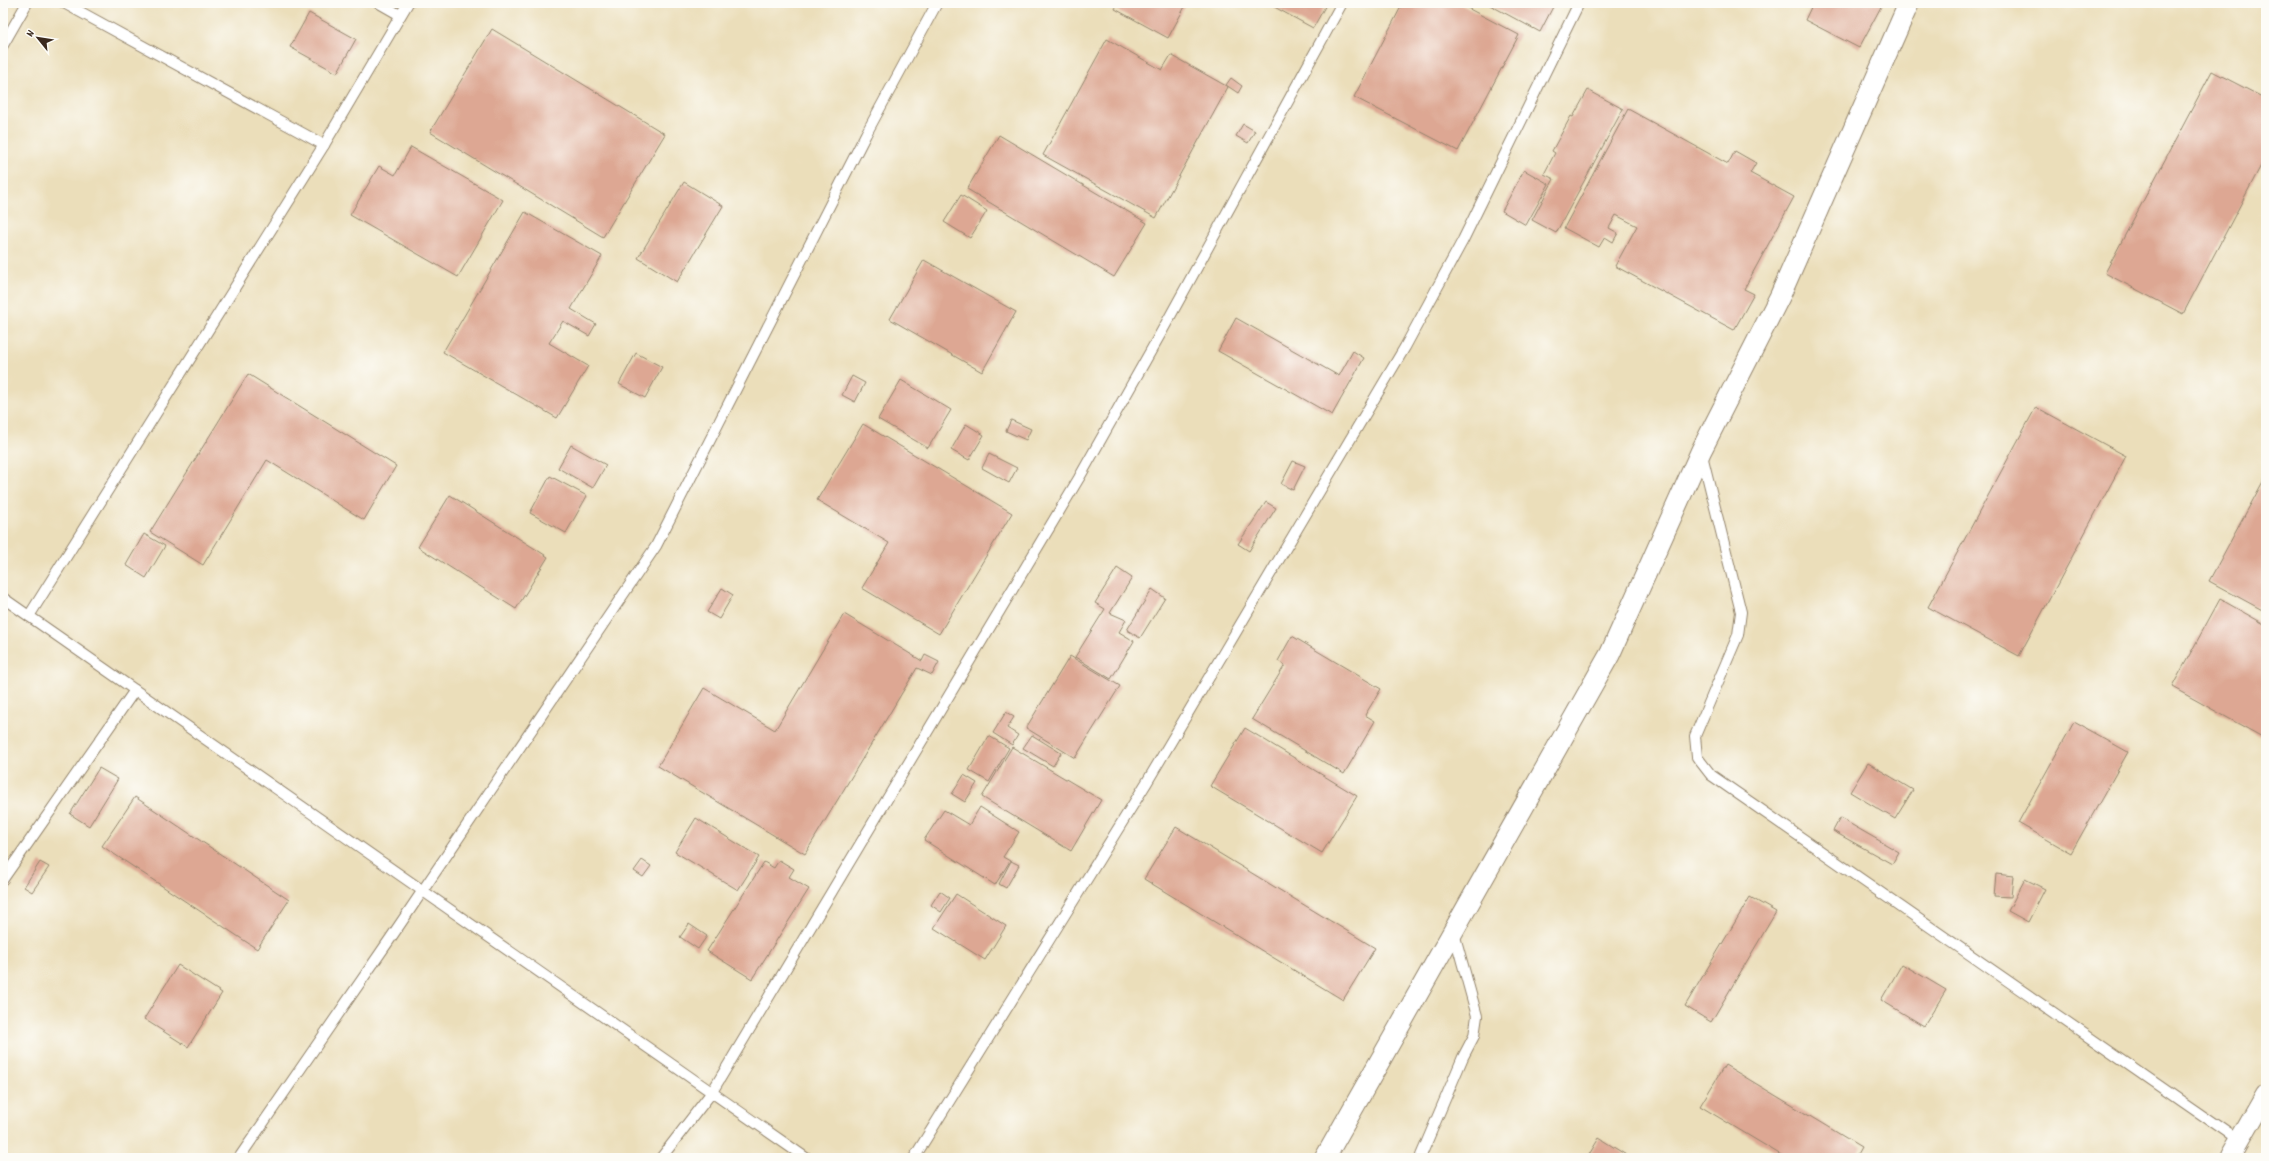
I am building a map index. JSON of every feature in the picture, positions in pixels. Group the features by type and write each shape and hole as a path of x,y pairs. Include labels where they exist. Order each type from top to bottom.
{"street":[{"path":"1325,1158 1610,654 1701,451 1780,296 1908,3"},
{"path":"2235,1150 2266,1095"}],"lane":[{"path":"3,45 27,3"},
{"path":"64,3 324,144"},
{"path":"379,3 400,15"},
{"path":"29,616 324,144 408,3"},
{"path":"238,1158 423,890 656,546 866,134 937,3"},
{"path":"662,1158 712,1092 1079,478 1162,331 1342,3"},
{"path":"914,1158 1143,788 1405,347 1463,240 1580,3"},
{"path":"1701,451 1741,612 1738,635 1695,736 1697,757 1711,775 2235,1150"},
{"path":"3,598 806,1158"},
{"path":"3,879 135,690"},
{"path":"1420,1158 1463,1057 1474,1036 1477,1016 1453,931"}],"building":[{"path":"1118,3 1187,3 1168,38 1115,9"},
{"path":"1267,3 1327,3 1313,28"},
{"path":"1403,3 1458,3 1519,35 1458,151 1354,97"},
{"path":"1486,3 1555,3 1540,32"},
{"path":"1813,3 1883,3 1859,48 1805,20"},
{"path":"309,13 356,39 337,73 290,47"},
{"path":"492,29 665,134 603,237 430,132"},
{"path":"1107,39 1162,70 1171,55 1228,87 1156,218 1043,155"},
{"path":"2212,71 2266,99 2266,156 2183,314 2105,273"},
{"path":"1231,78 1242,86 1238,93 1226,85"},
{"path":"1588,90 1623,109 1556,233 1532,220 1554,179 1544,174 1555,153 1552,151 1571,116 1573,117"},
{"path":"1628,109 1728,164 1735,151 1756,163 1750,173 1794,197 1744,289 1754,294 1734,330 1615,266 1637,226 1616,215 1609,228 1618,233 1613,242 1605,237 1599,247 1564,228"},
{"path":"1243,124 1255,131 1248,143 1236,136"},
{"path":"999,135 1147,223 1114,277 967,189"},
{"path":"411,147 503,200 458,277 350,215 379,166 395,175"},
{"path":"1524,170 1549,184 1526,225 1502,211"},
{"path":"684,182 723,206 677,282 638,258"},
{"path":"961,195 987,211 970,238 944,222"},
{"path":"525,212 602,256 571,309 596,324 589,336 563,321 549,343 588,366 557,418 443,352"},
{"path":"924,260 1016,312 982,372 890,319"},
{"path":"1236,318 1339,376 1353,351 1364,358 1332,415 1218,351"},
{"path":"636,353 662,367 645,398 619,384"},
{"path":"248,374 396,466 364,520 267,460 203,565 150,532"},
{"path":"852,376 865,383 855,402 842,395"},
{"path":"901,380 951,410 928,448 878,419"},
{"path":"2036,407 2126,456 2019,656 1928,607"},
{"path":"1011,420 1031,429 1026,440 1006,431"},
{"path":"863,424 1012,513 939,634 862,588 889,543 817,500"},
{"path":"966,424 984,435 969,460 951,450"},
{"path":"571,445 606,465 593,488 558,468"},
{"path":"989,454 1017,468 1009,483 982,468"},
{"path":"1293,461 1305,466 1293,490 1281,484"},
{"path":"550,476 587,496 566,533 530,513"},
{"path":"2266,476 2266,612 2209,581"},
{"path":"450,495 548,557 516,609 418,547"},
{"path":"1266,502 1276,508 1249,551 1238,544"},
{"path":"144,534 165,546 146,578 126,565"},
{"path":"1117,568 1132,578 1110,613 1126,620 1119,632 1134,641 1111,679 1075,657 1105,609 1095,603"},
{"path":"722,588 733,595 719,619 707,612"},
{"path":"1152,589 1165,598 1140,638 1127,630"},
{"path":"2220,599 2266,625 2266,739 2172,687"},
{"path":"844,614 922,661 925,655 939,662 932,675 917,668 805,854 658,766 704,688 775,730"},
{"path":"1292,636 1381,689 1365,715 1375,721 1344,774 1252,719 1285,665 1278,661"},
{"path":"1070,656 1120,686 1075,758 1026,728"},
{"path":"1006,712 1014,717 1007,728 1018,735 1012,745 993,733"},
{"path":"2074,722 2128,752 2071,853 2018,823"},
{"path":"1245,728 1357,796 1322,853 1210,786"},
{"path":"1032,735 1061,753 1053,766 1023,748"},
{"path":"989,736 1009,748 989,782 969,770"},
{"path":"1012,747 1101,800 1071,851 982,797"},
{"path":"1868,763 1913,790 1895,819 1850,792"},
{"path":"99,768 118,779 89,826 70,814"},
{"path":"964,775 977,783 965,802 952,794"},
{"path":"135,797 289,900 257,949 102,846"},
{"path":"980,807 1019,832 1003,857 1010,861 995,885 924,840 944,810 969,825"},
{"path":"696,818 759,857 738,890 675,852"},
{"path":"1840,818 1899,852 1892,864 1833,831"},
{"path":"1176,827 1375,948 1343,1000 1144,879"},
{"path":"642,860 651,866 643,877 634,871"},
{"path":"779,860 794,869 789,877 809,889 752,979 707,951 764,862 774,868"},
{"path":"1011,861 1019,865 1006,888 999,884"},
{"path":"40,862 49,867 32,892 24,887"},
{"path":"1996,874 2013,876 2011,897 1994,896"},
{"path":"2025,879 2045,889 2028,922 2008,911"},
{"path":"940,891 950,898 941,912 931,905"},
{"path":"956,894 1006,926 985,960 934,928"},
{"path":"1750,897 1776,912 1711,1022 1685,1006"},
{"path":"689,924 707,936 698,949 680,937"},
{"path":"1902,964 1946,990 1924,1026 1881,1000"},
{"path":"178,965 222,993 188,1047 144,1019"},
{"path":"1725,1065 1861,1147 1855,1158 1786,1158 1700,1106"},
{"path":"1599,1138 1631,1158 1587,1158"}]}
